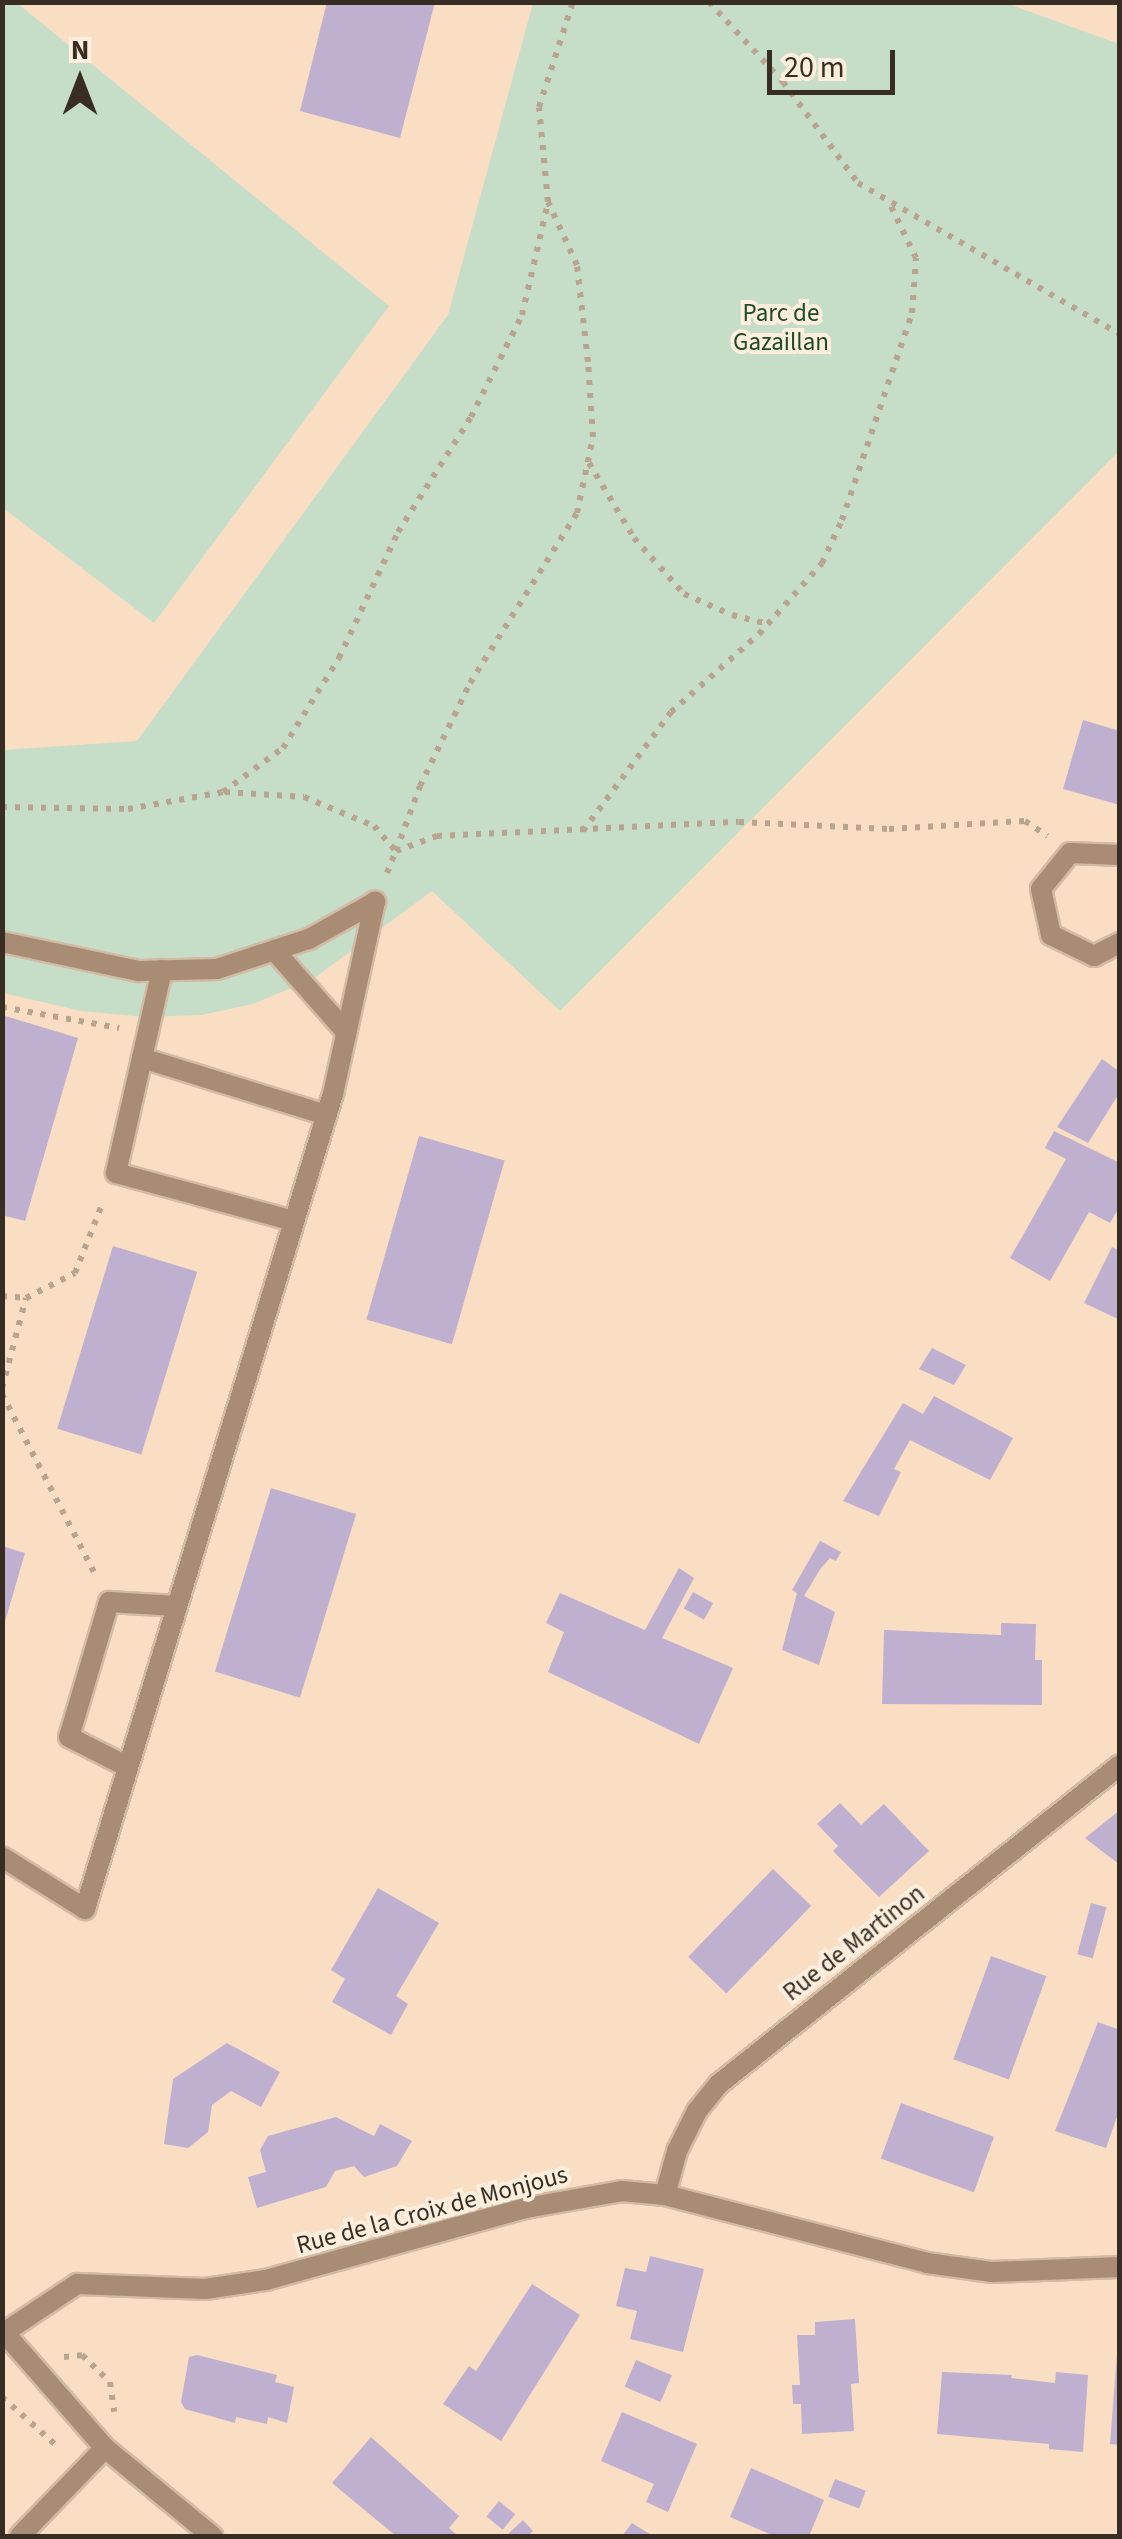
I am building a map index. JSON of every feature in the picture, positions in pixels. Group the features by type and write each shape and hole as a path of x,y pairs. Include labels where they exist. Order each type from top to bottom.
{"street":[{"path":"1120,855 1070,853 1041,889 1051,935 1094,956 1120,944"},
{"path":"2,942 138,971 217,969 308,939 374,902"},
{"path":"2,1857 85,1909 326,1115 374,902"},
{"path":"274,950 346,1032"},
{"path":"162,970 116,1173 294,1220"},
{"path":"142,1058 326,1115"},
{"path":"128,1766 70,1737 108,1602 177,1606"},
{"name":"Rue de Martinon","path":"665,2195 677,2151 698,2111 719,2084 1120,1765"},
{"name":"Rue de la Croix de Monjous","path":"4,2331 76,2284 204,2289 236,2284 574,2197 622,2191 665,2195 928,2263 992,2272 1120,2267"},
{"path":"4,2331 105,2448 212,2536"},
{"path":"20,2536 105,2448"}],"path":[{"path":"223,792 283,748 339,658 398,532 470,417 522,314 548,202 539,107 573,2"},
{"path":"709,2 783,82 858,183 1120,334"},
{"path":"583,831 670,712 768,624 822,563 842,520 912,313 916,258 888,200"},
{"path":"374,902 420,786 470,683 577,513 594,437 577,265 548,202"},
{"path":"588,462 634,538 684,594 732,616 768,624"},
{"path":"2,807 128,809 223,792 304,797 374,826 396,850"},
{"path":"396,850 437,836 738,822 889,828 1025,822 1070,853"},
{"path":"2,1007 148,1033"},
{"path":"2,1296 26,1298 74,1272 116,1173"},
{"path":"26,1298 2,1391 108,1602"},
{"path":"2,2397 85,2468"}],"green space":[{"path":"2,3 17,3 389,306 154,623 3,508"},
{"name":"Parc de Gazaillan","path":"533,3 1006,3 1119,44 1119,451 560,1011 432,891 313,979 253,1004 201,1015 145,1017 81,1011 3,993 3,750 137,741 448,315"}],"building":[{"path":"327,2 435,2 400,138 300,111"},
{"path":"1083,720 1120,731 1120,805 1063,789"},
{"path":"2,1015 78,1038 25,1221 2,1215"},
{"path":"1102,1059 1120,1072 1120,1092 1088,1143 1057,1127"},
{"path":"1054,1131 1120,1163 1120,1206 1110,1223 1089,1212 1050,1281 1010,1258 1066,1159 1045,1148"},
{"path":"419,1136 505,1161 452,1344 366,1320"},
{"path":"113,1246 197,1272 141,1454 57,1429"},
{"path":"1112,1247 1120,1251 1120,1320 1084,1303"},
{"path":"932,1348 966,1365 954,1385 919,1369"},
{"path":"934,1396 1013,1438 990,1480 910,1440 894,1469 901,1472 879,1516 843,1501 903,1403 923,1414"},
{"path":"271,1488 356,1514 300,1698 215,1672"},
{"path":"820,1541 841,1552 836,1561 830,1558 821,1568 804,1596 835,1612 819,1665 782,1650 797,1593 792,1590"},
{"path":"2,1546 25,1553 4,1625 2,1625"},
{"path":"679,1568 694,1578 662,1638 733,1668 699,1744 548,1672 564,1632 546,1623 560,1593 645,1630"},
{"path":"693,1592 713,1603 704,1620 684,1609"},
{"path":"1001,1623 1036,1624 1035,1660 1042,1660 1042,1705 882,1704 884,1630 1001,1635"},
{"path":"840,1803 861,1825 884,1804 929,1851 879,1897 833,1851 838,1846 817,1824"},
{"path":"1120,1810 1120,1865 1085,1838"},
{"path":"773,1869 811,1906 726,1994 688,1957"},
{"path":"378,1888 439,1923 396,1996 408,2004 391,2035 332,2002 345,1979 331,1970"},
{"path":"1091,1903 1106,1907 1093,1958 1077,1954"},
{"path":"991,1956 1046,1976 1009,2080 953,2059"},
{"path":"1098,2022 1120,2030 1120,2108 1106,2148 1055,2131"},
{"path":"227,2043 280,2072 261,2107 231,2091 212,2105 208,2132 188,2148 164,2144 173,2079"},
{"path":"901,2103 994,2137 974,2192 881,2158"},
{"path":"336,2117 374,2136 380,2124 412,2141 397,2166 364,2177 354,2166 335,2171 326,2187 257,2208 248,2177 266,2172 260,2150 268,2136"},
{"path":"650,2256 704,2269 683,2352 630,2339 637,2311 616,2306 625,2268 646,2272"},
{"path":"532,2284 580,2315 501,2441 443,2404 469,2366 476,2371"},
{"path":"855,2319 859,2383 851,2384 854,2431 802,2434 801,2404 793,2404 792,2385 800,2385 797,2335 815,2335 815,2322"},
{"path":"1120,2354 1120,2445 1110,2444"},
{"path":"197,2355 277,2375 275,2382 294,2387 287,2423 268,2417 267,2424 236,2417 235,2423 185,2409 181,2402 189,2357"},
{"path":"636,2360 672,2375 661,2402 625,2387"},
{"path":"942,2372 1012,2375 1011,2378 1055,2383 1056,2372 1088,2375 1083,2452 1049,2449 1049,2444 937,2434"},
{"path":"622,2412 697,2444 668,2512 646,2502 654,2484 601,2461"},
{"path":"371,2437 459,2516 449,2528 458,2536 396,2536 332,2483"},
{"path":"751,2468 824,2500 809,2536 774,2536 730,2517"},
{"path":"835,2479 866,2491 859,2509 828,2497"},
{"path":"499,2501 515,2514 503,2530 486,2517"},
{"path":"523,2520 533,2531 527,2536 506,2536"},
{"path":"632,2523 653,2536 622,2536"}]}
